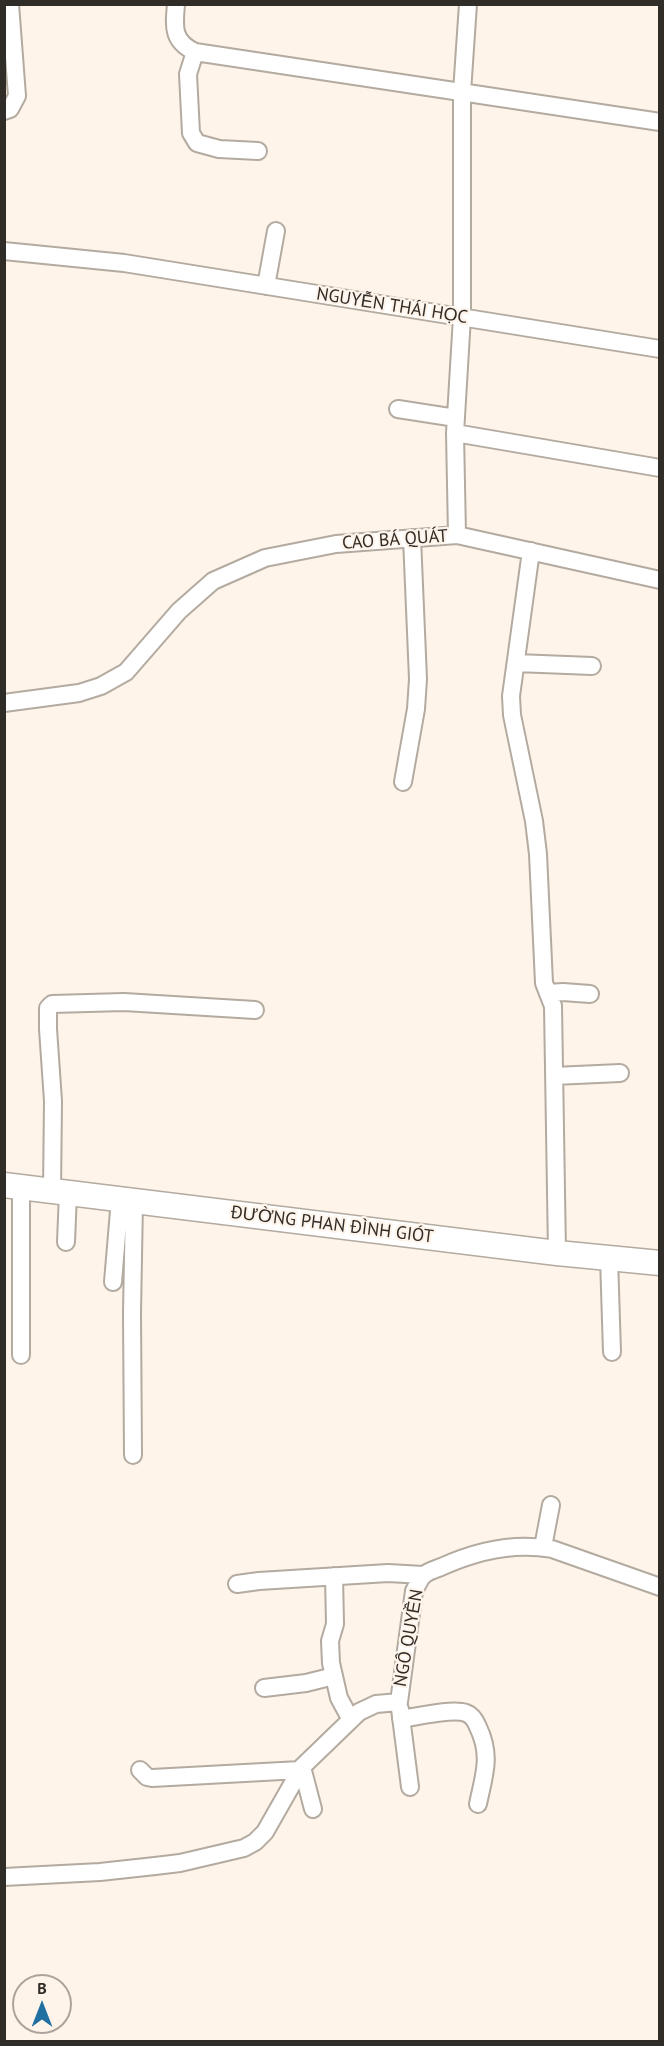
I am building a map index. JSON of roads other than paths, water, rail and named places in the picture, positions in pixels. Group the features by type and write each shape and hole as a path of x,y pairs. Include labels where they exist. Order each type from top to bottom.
{"main road":[{"name":"ĐƯỜNG PHAN ĐÌNH GIÓT","path":"13,1186 557,1253 660,1263"}],"street":[{"path":"4,111 10,109 17,96 10,4"},
{"path":"176,4 175,34 183,46 195,52 660,122"},
{"path":"457,535 456,425 462,317 462,92 468,4"},
{"path":"195,52 188,74 190,133 196,142 219,149 258,151"},
{"path":"266,285 276,231"},
{"name":"NGUYỄN THÁI HỌC","path":"4,251 124,262 660,349"},
{"path":"398,409 456,425 660,468"},
{"name":"CAO BÁ QUÁT","path":"4,703 80,693 101,686 126,672 179,611 213,581 265,558 336,544 457,535 660,580"},
{"path":"403,782 416,709 418,679 412,538"},
{"path":"531,551 511,696 512,715 534,822 544,983 553,1006 557,1253"},
{"path":"516,663 592,666"},
{"path":"548,993 590,994"},
{"path":"66,1242 53,1101 48,1008 52,1004 124,1002 255,1010"},
{"path":"555,1076 620,1072"},
{"path":"13,1186 21,1355"},
{"path":"112,1281 127,1201"},
{"path":"127,1201 132,1313 133,1455"},
{"path":"609,1258 612,1352"},
{"path":"543,1547 551,1505"},
{"name":"NGÔ QUYỀN","path":"4,1877 100,1872 171,1864 244,1848 255,1842 265,1832 301,1768 358,1712 376,1704 399,1702 414,1591 423,1575 476,1553 516,1546 543,1547 660,1587"},
{"path":"237,1584 388,1573 423,1575"},
{"path":"334,1576 335,1623 330,1641 331,1663 339,1698 351,1720"},
{"path":"264,1688 306,1683 334,1676"},
{"path":"399,1702 410,1787"},
{"path":"401,1719 447,1712 467,1713 475,1721 484,1741 487,1761 478,1804"},
{"path":"140,1770 147,1777 152,1778 301,1768 313,1809"}]}
